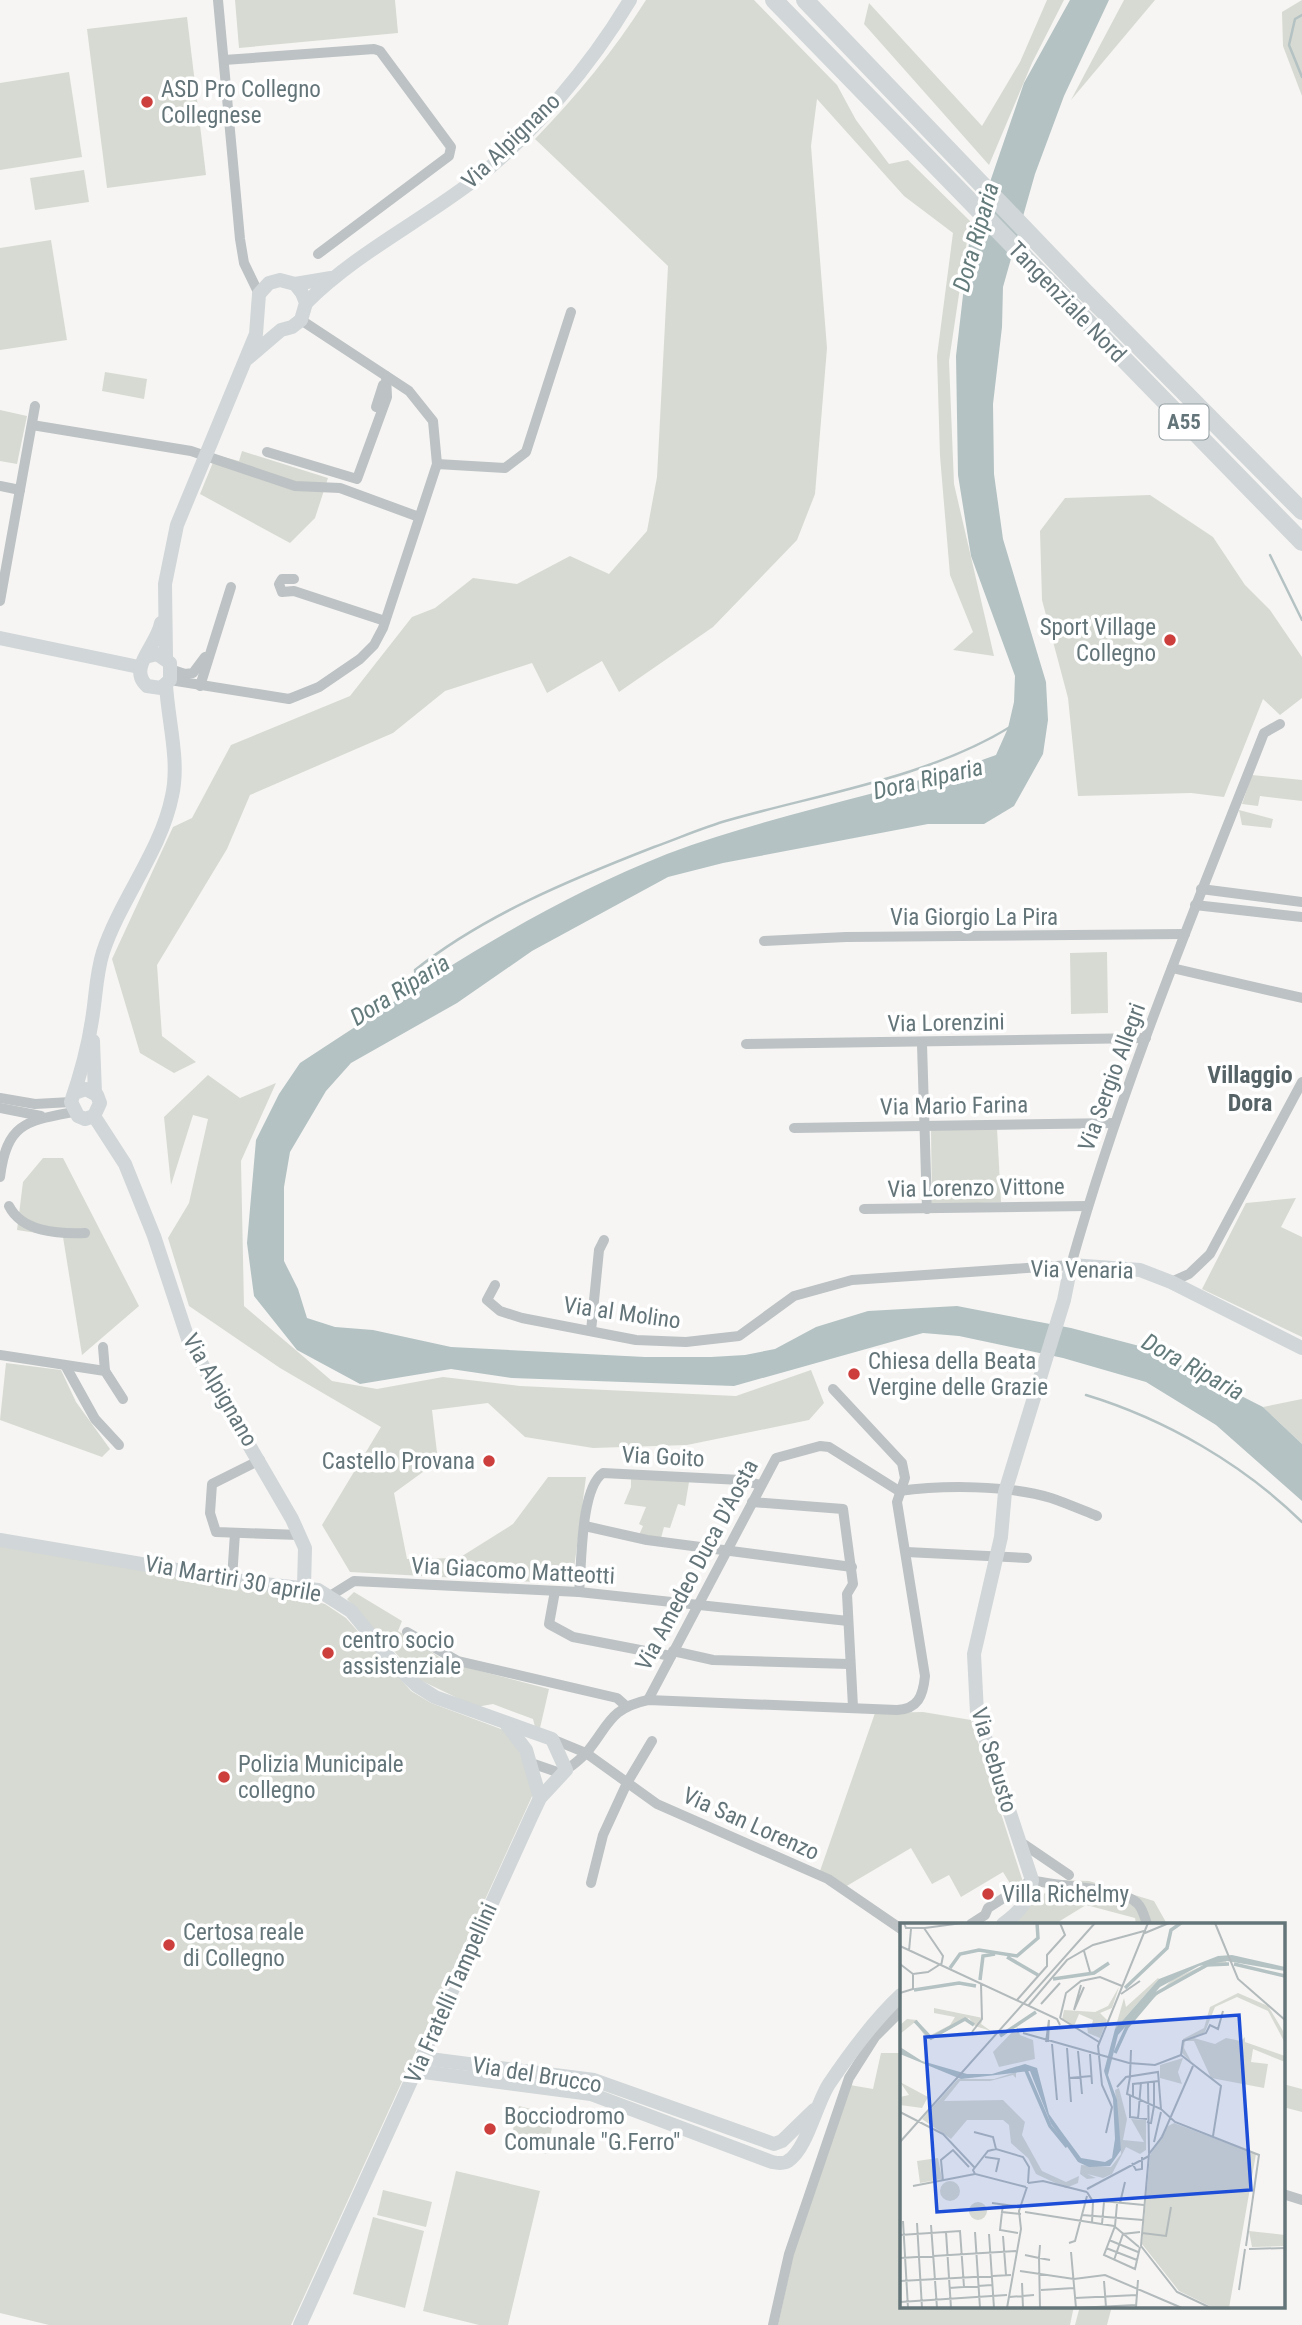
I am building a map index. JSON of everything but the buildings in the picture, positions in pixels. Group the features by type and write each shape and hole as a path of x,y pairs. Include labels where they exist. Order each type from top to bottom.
{"highway":[{"name":"Tangenziale Nord","path":"774,0 1302,542"},
{"name":"Tangenziale Nord","path":"805,0 1084,291 1302,511"}],"street":[{"path":"218,0 240,239 244,263 264,288"},
{"name":"Via Alpignano","path":"306,303 331,278 483,172 570,84 610,35 630,0"},
{"path":"223,60 374,49 380,51 451,147 449,156 318,254"},
{"path":"211,648 193,673 141,681 144,661 159,635 177,525 247,359 259,316 257,304 264,288 280,280 295,284 331,278"},
{"path":"247,359 281,330 292,327 301,320 306,303 303,293 295,284"},
{"path":"437,464 505,468 526,452 571,312"},
{"path":"259,316 267,325 281,330"},
{"path":"166,676 200,686 289,699 303,695 360,659 374,645 385,621 437,464 433,421 409,391 385,379 301,320"},
{"path":"376,407 385,379"},
{"path":"267,452 357,479 361,476 387,397 385,379"},
{"path":"0,597 36,406"},
{"path":"32,425 204,456 295,486 340,488 419,517"},
{"path":"0,486 20,490"},
{"path":"294,579 282,579 279,584 282,592 293,591 385,621"},
{"path":"200,686 232,587"},
{"path":"92,1021 95,1093 100,1104 94,1116 85,1119 73,1102 92,1021 97,973 104,949 156,840 172,796 175,769 168,725 164,605"},
{"path":"0,638 144,661 157,654 166,676"},
{"name":"Via Sergio Allegri","path":"1071,1265 1115,1123 1201,889 1264,733 1280,724"},
{"path":"1201,889 1302,902"},
{"path":"1195,905 1302,917"},
{"name":"Via Giorgio La Pira","path":"764,941 846,937 1185,934"},
{"path":"1172,968 1302,998"},
{"name":"Via Lorenzini","path":"746,1044 922,1044 1146,1038"},
{"path":"922,1044 927,1209"},
{"path":"1171,1282 1189,1274 1210,1254 1302,1082"},
{"path":"0,1177 6,1150 23,1124 50,1117 73,1102 86,1089 95,1093"},
{"path":"0,1098 35,1104 73,1102"},
{"path":"0,1108 50,1117"},
{"name":"Via Alpignano","path":"94,1116 125,1164 154,1236 189,1342 260,1460 299,1535 304,1548 304,1587"},
{"name":"Via Mario Farina","path":"794,1128 1115,1123"},
{"path":"9,1206 14,1216 31,1226 85,1233"},
{"name":"Via Lorenzo Vittone","path":"864,1209 1088,1206"},
{"path":"591,1331 599,1250 604,1240"},
{"name":"Via Venaria","path":"928,1275 1071,1265 1120,1266 1171,1282 1302,1348"},
{"name":"Via Sebusto","path":"1032,1880 977,1713 973,1685 975,1644 997,1555 1005,1492 1064,1300 1071,1265"},
{"name":"Via al Molino","path":"495,1285 487,1300 500,1311 522,1318 636,1340 686,1342 739,1336 794,1296 852,1280 928,1275"},
{"path":"103,1347 105,1371 123,1399"},
{"path":"0,1355 105,1371"},
{"path":"65,1365 95,1419 119,1445"},
{"path":"407,1632 458,1661 617,1698 626,1706 648,1700 909,1709 917,1704 924,1690 923,1659 897,1502 898,1491 905,1478 902,1463 833,1389"},
{"name":"Via Amedeo Duca D'Aosta","path":"648,1700 776,1458 820,1446 829,1447 898,1491"},
{"path":"260,1460 212,1484 211,1513 216,1532 299,1535"},
{"name":"Via Goito","path":"579,1592 585,1526 593,1486 603,1473 741,1480 761,1485"},
{"path":"898,1491 960,1487 1005,1492 1049,1498 1097,1516"},
{"path":"752,1503 843,1509 853,1584 847,1594 853,1707"},
{"path":"585,1526 647,1540 852,1567"},
{"path":"232,1579 235,1532"},
{"name":"Via Martiri 30 aprile","path":"0,1540 232,1579 304,1587 330,1596 351,1611 397,1667 416,1685 435,1697 586,1753"},
{"path":"906,1552 1027,1558"},
{"name":"Via Giacomo Matteotti","path":"330,1596 354,1581 579,1592 848,1620"},
{"path":"555,1591 549,1625 573,1637 713,1660 849,1664"},
{"name":"Via Fratelli Tampellini","path":"300,2325 540,1798 586,1753 614,1714 626,1706"},
{"path":"505,1723 519,1738 531,1763 540,1798"},
{"path":"552,1739 564,1772"},
{"path":"591,1883 603,1835 627,1783 652,1741"},
{"name":"Via San Lorenzo","path":"586,1753 676,1814 828,1879 900,1927"},
{"path":"531,1763 564,1772"},
{"path":"1019,1841 1069,1875"},
{"path":"1004,1923 1031,1896 1032,1880"},
{"path":"973,1923 985,1915 988,1908 1032,1880 1093,1889 1125,1897 1138,1904 1147,1923"},
{"path":"814,2110 856,2048 885,2010 900,1996"},
{"path":"773,2325 789,2254 849,2078 875,2037 900,2012"},
{"name":"Via del Brucco","path":"419,2065 591,2094 776,2163 790,2160 812,2122 814,2110"},
{"name":"Via del Brucco","path":"419,2065 594,2080 774,2144 782,2141 814,2110"},
{"path":"1284,2194 1302,2200"}],"shaded area":[{"path":"235,0 395,0 398,33 239,48"},
{"path":"646,0 754,0 837,85 856,120 889,164 908,160 970,221 949,361 954,484 994,656 953,650 973,632 950,575 940,456 937,356 953,233 904,196 817,99 811,146 827,348 815,494 797,540 713,627 619,692 602,661 547,693 532,663 445,691 393,733 250,795 227,849 157,965 162,1036 196,1062 174,1073 140,1053 112,959 173,827 192,818 231,745 350,696 412,617 435,608 473,578 517,584 570,556 609,574 647,531 657,477 668,266 535,139 594,72"},
{"path":"1047,0 1064,0 1032,63 989,165 864,24 869,3 982,126 1020,62"},
{"path":"1124,0 1155,0 1071,100"},
{"path":"1302,0 1302,96 1283,46 1282,12"},
{"name":"ASD Pro Collegno Collegnese","path":"187,17 206,175 107,188 87,29"},
{"path":"69,72 82,157 0,170 0,83"},
{"path":"84,170 89,202 35,210 30,178"},
{"path":"51,240 67,340 0,350 0,248"},
{"path":"105,372 147,379 144,399 102,391"},
{"path":"0,410 27,416 17,464 0,461"},
{"path":"242,451 328,478 315,518 290,543 200,494 216,455 239,461"},
{"name":"Sport Village Collegno","path":"1150,495 1213,537 1245,585 1270,610 1302,657 1302,698 1280,715 1263,699 1224,797 1191,793 1078,796 1068,698 1042,600 1040,531 1065,498"},
{"path":"1252,775 1302,780 1302,801 1260,796 1258,806 1242,804"},
{"path":"1239,810 1273,819 1271,828 1242,825"},
{"path":"1107,952 1108,1013 1071,1014 1070,953"},
{"path":"208,1075 240,1098 276,1083 241,1161 244,1306 332,1381 377,1389 443,1377 520,1386 736,1396 811,1370 824,1403 809,1420 687,1445 593,1448 525,1437 488,1403 432,1410 438,1461 394,1493 407,1559 459,1558 513,1524 548,1477 586,1477 572,1584 350,1572 322,1525 381,1427 280,1368 189,1306 168,1238 189,1203 208,1119 193,1115 171,1185 164,1117"},
{"path":"997,1128 1001,1202 932,1205 931,1129"},
{"path":"43,1158 63,1158 139,1306 82,1355 63,1237 17,1230 23,1182"},
{"path":"1296,1198 1281,1227 1302,1237 1302,1337 1202,1289 1246,1203"},
{"path":"6,1363 61,1370 76,1402 110,1449 102,1457 0,1420"},
{"path":"1302,1399 1302,1444 1263,1407"},
{"path":"631,1477 689,1482 685,1506 678,1504 670,1528 664,1527 661,1538 639,1535 643,1526 639,1524 646,1507 624,1504 631,1487"},
{"path":"0,1546 288,1594 325,1604 346,1618 411,1691 431,1703 509,1732 518,1748 534,1792 291,2325 49,2325 0,2313"},
{"path":"354,1592 402,1621 398,1631 449,1663 549,1689 540,1728 535,1727 533,1719 493,1704 476,1707 420,1680 347,1599"},
{"path":"923,1712 971,1720 1023,1882 1014,1890 1003,1872 961,1897 949,1875 932,1884 911,1848 845,1887 820,1871 875,1713"},
{"path":"1060,1880 1089,1881 1154,1901 1166,1923 1136,1923 1135,1918 1086,1905 1057,1923 1010,1923"},
{"path":"881,2053 900,2053 900,2308 1074,2308 1070,2325 778,2325 794,2252 850,2085 873,2089"},
{"path":"1284,2084 1302,2089 1302,2112 1284,2107"},
{"path":"519,2106 555,2115 546,2154 509,2145"},
{"path":"456,2171 540,2191 508,2325 479,2325 423,2311"},
{"path":"383,2190 432,2202 426,2227 377,2215"},
{"path":"373,2217 424,2231 405,2308 353,2294"},
{"path":"1079,2308 1111,2308 1107,2325 1075,2325"}],"water":[{"name":"Dora Riparia","path":"1070,0 1109,0 1064,96 1035,174 1003,287 1002,327 993,404 994,474 1003,539 1046,682 1048,720 1043,754 1014,806 984,824 928,824 723,863 668,877 532,951 457,1003 351,1063 326,1091 290,1152 284,1187 284,1261 298,1289 307,1318 335,1327 373,1330 451,1347 645,1357 745,1355 775,1349 816,1327 868,1311 957,1306 1071,1328 1147,1348 1263,1407 1302,1444 1302,1501 1216,1425 1146,1382 1063,1358 959,1336 923,1333 734,1386 512,1378 451,1369 360,1384 297,1350 254,1296 247,1243 256,1140 279,1094 300,1063 478,949 618,875 707,840 914,782 996,755 1008,728 1014,702 1015,676 971,556 958,475 956,356 969,243 1024,83"}],"waterway":[{"path":"1302,15 1295,19 1289,45 1302,77"},
{"path":"1270,555 1302,620"},
{"name":"Dora Riparia","path":"417,988 415,970 442,950 499,915 561,885 720,823 909,772 945,759 1010,727"},
{"path":"1086,1395 1145,1417 1202,1446 1254,1481 1302,1522"}],"place":[{"name":"ASD Pro Collegno Collegnese","path":"147,102"},
{"name":"Sport Village Collegno","path":"1170,640"},
{"name":"Chiesa della Beata Vergine delle Grazie","path":"854,1374"},
{"name":"Castello Provana","path":"489,1461"},
{"name":"centro socio assistenziale","path":"328,1653"},
{"name":"Polizia Municipale collegno","path":"224,1777"},
{"name":"Villa Richelmy","path":"988,1894"},
{"name":"Certosa reale di Collegno","path":"169,1945"},
{"name":"Bocciodromo Comunale \"G.Ferro\"","path":"490,2129"}],"district":[{"name":"Villaggio Dora","path":"1250,1089"}]}
